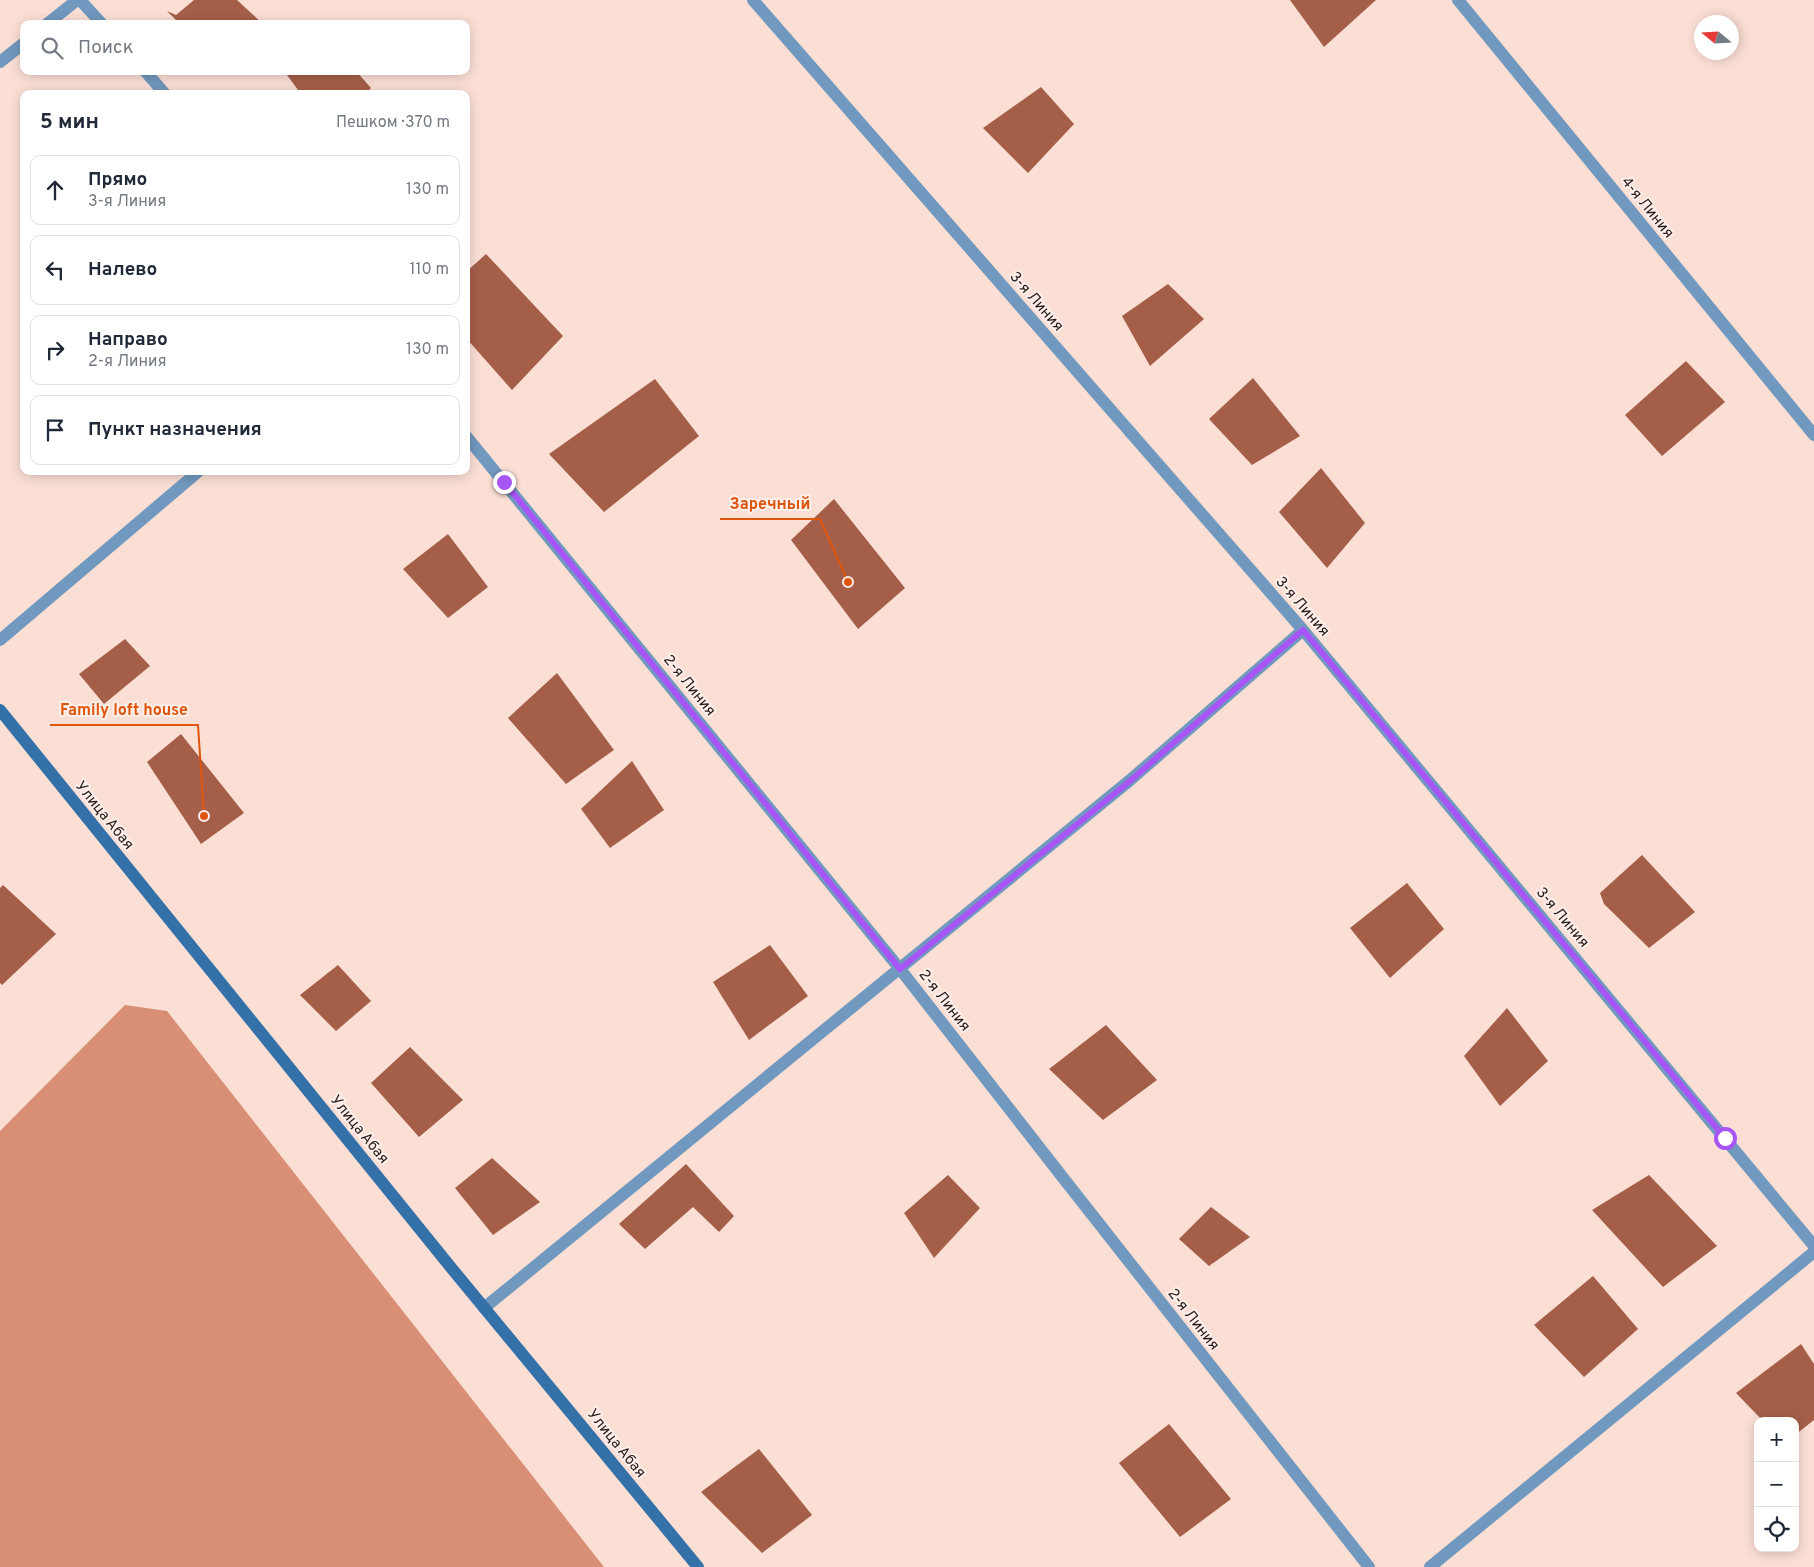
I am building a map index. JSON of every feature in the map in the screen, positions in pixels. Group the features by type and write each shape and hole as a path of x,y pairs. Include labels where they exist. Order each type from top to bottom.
{"street":[{"path":"52,20 78,0 98,20"},
{"name":"3-я Линия","path":"753,0 1303,630 1814,1246"},
{"name":"4-я Линия","path":"1458,0 1814,435"},
{"path":"0,62 20,46"},
{"path":"148,75 162,90"},
{"name":"2-я Линия","path":"470,441 900,969 1369,1567"},
{"path":"0,640 194,475"},
{"path":"484,1308 1130,781 1303,630"},
{"name":"Улица Абая","path":"0,710 484,1308 698,1567"},
{"path":"1430,1567 1814,1252"}],"shaded area":[{"path":"125,1005 167,1011 604,1567 0,1567 0,1131"}],"building":[{"path":"194,0 237,0 259,20 176,20 167,11 176,15"},
{"path":"1290,0 1376,0 1324,47"},
{"path":"287,75 360,75 371,88 369,90 298,90"},
{"path":"1041,87 1074,124 1028,173 983,128"},
{"path":"486,254 563,336 512,390 470,343 470,268"},
{"path":"1168,284 1204,319 1150,366 1122,316"},
{"path":"1686,361 1725,402 1662,456 1625,415"},
{"path":"1253,378 1300,436 1252,465 1209,419"},
{"path":"655,379 699,436 604,512 549,454"},
{"path":"1321,468 1365,523 1327,568 1279,512"},
{"path":"834,499 905,588 858,629 791,540"},
{"path":"448,534 488,587 448,618 403,569"},
{"path":"125,639 150,666 104,704 79,674"},
{"path":"557,673 614,750 566,784 508,718"},
{"path":"181,734 244,813 201,844 147,762"},
{"path":"632,761 664,810 610,848 581,809"},
{"path":"1642,855 1695,912 1649,948 1604,904 1600,893"},
{"path":"1407,883 1444,929 1390,978 1350,928"},
{"path":"3,885 56,934 2,985 0,983 0,888"},
{"path":"770,945 808,996 749,1040 713,982"},
{"path":"338,965 371,1001 336,1031 300,995"},
{"path":"1507,1008 1548,1061 1500,1106 1464,1056"},
{"path":"1106,1025 1157,1080 1103,1120 1049,1069"},
{"path":"410,1047 463,1100 419,1137 371,1083"},
{"path":"492,1158 540,1202 493,1235 455,1188"},
{"path":"686,1164 734,1216 719,1232 693,1207 645,1249 619,1224"},
{"path":"948,1175 980,1208 934,1258 904,1213"},
{"path":"1649,1175 1717,1246 1663,1287 1592,1210"},
{"path":"1211,1207 1250,1237 1209,1266 1179,1239"},
{"path":"1593,1276 1638,1329 1584,1377 1534,1325"},
{"path":"1801,1344 1814,1364 1814,1420 1799,1432 1799,1417 1759,1417 1736,1393"},
{"path":"1169,1424 1231,1499 1180,1537 1119,1463"},
{"path":"759,1449 812,1515 762,1553 701,1492"}],"place":[{"name":"Заречный","path":"848,582"},
{"name":"Family loft house","path":"204,816"}],"route":[{"path":"504,482 900,969 1130,781 1303,630 1725,1138"}]}
